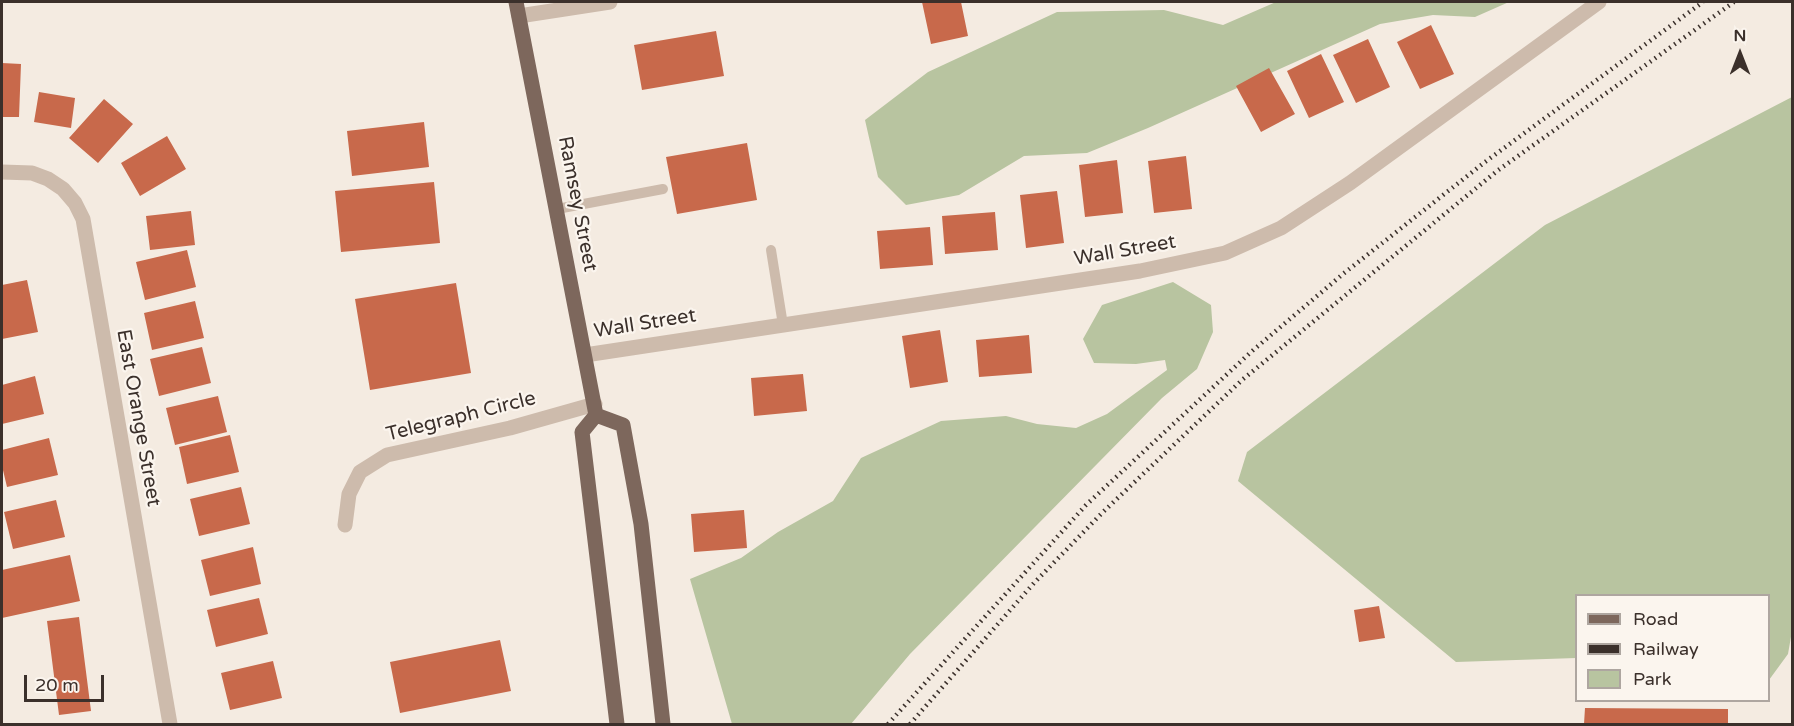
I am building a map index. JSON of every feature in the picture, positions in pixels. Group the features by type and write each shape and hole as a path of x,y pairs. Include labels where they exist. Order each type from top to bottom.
{"main road":[{"name":"Ramsey Street","path":"517,9 596,409"},
{"path":"617,724 582,432 596,409 623,424 641,524 663,724"}],"street":[{"path":"517,9 610,2"},
{"name":"Wall Street","path":"585,355 1140,271 1225,253 1281,228 1350,183 1599,2"},
{"name":"East Orange Street","path":"2,172 32,173 48,179 63,189 75,203 83,219 170,724"},
{"name":"Telegraph Circle","path":"345,525 349,494 360,472 387,455 596,409"}],"lane":[{"path":"557,209 663,189"},
{"path":"771,250 783,325"}],"green space":[{"path":"1276,2 1509,2 1475,17 1433,15 1380,24 1087,153 1024,156 959,195 906,205 878,177 865,120 928,72 1057,12 1164,10 1223,25"},
{"path":"1792,97 1792,631 1788,654 1770,679 1770,594 1575,594 1575,658 1456,662 1238,481 1247,452 1545,225"},
{"path":"1173,282 1211,305 1213,332 1197,369 1162,398 910,654 851,724 732,724 690,579 741,558 778,532 833,501 861,458 941,421 1006,416 1037,424 1076,428 1107,414 1167,370 1165,360 1136,364 1094,363 1083,339 1102,305"}],"building":[{"path":"922,2 961,2 968,36 931,44"},
{"path":"1431,25 1454,74 1420,89 1397,42"},
{"path":"716,31 724,76 642,90 634,45"},
{"path":"1368,39 1390,87 1356,103 1333,55"},
{"path":"1321,54 1344,102 1309,118 1287,71"},
{"path":"2,63 21,64 19,117 2,117"},
{"path":"1269,68 1295,114 1261,132 1236,86"},
{"path":"39,92 75,98 71,128 34,122"},
{"path":"104,99 133,124 98,163 69,138"},
{"path":"424,122 429,167 352,176 347,131"},
{"path":"167,136 186,169 140,196 121,163"},
{"path":"747,143 757,200 677,214 666,157"},
{"path":"1186,156 1192,209 1154,213 1148,161"},
{"path":"1117,160 1123,213 1085,217 1079,165"},
{"path":"434,182 440,243 341,252 335,191"},
{"path":"1057,191 1064,243 1026,248 1020,195"},
{"path":"191,211 195,245 150,250 146,216"},
{"path":"995,212 998,250 945,254 942,216"},
{"path":"930,227 933,265 880,269 877,231"},
{"path":"187,250 196,287 145,300 136,262"},
{"path":"27,280 38,332 2,339 2,285"},
{"path":"456,283 471,373 370,390 355,299"},
{"path":"195,301 204,338 152,350 144,313"},
{"path":"940,330 948,382 910,388 902,336"},
{"path":"1029,335 1032,373 979,377 976,340"},
{"path":"202,347 211,383 159,396 150,359"},
{"path":"803,374 807,411 754,416 751,378"},
{"path":"35,376 44,414 2,424 2,385"},
{"path":"218,396 227,432 175,445 166,408"},
{"path":"230,435 239,472 187,484 179,447"},
{"path":"49,438 58,475 7,487 2,466 2,450"},
{"path":"241,487 250,524 199,536 190,499"},
{"path":"56,500 65,537 13,549 4,512"},
{"path":"744,510 747,548 694,552 691,514"},
{"path":"253,547 261,584 210,596 201,560"},
{"path":"70,555 80,601 2,618 2,570"},
{"path":"259,598 268,634 216,647 207,610"},
{"path":"1379,606 1385,638 1359,642 1354,610"},
{"path":"79,617 91,711 59,715 47,621"},
{"path":"500,640 511,691 400,713 390,662"},
{"path":"273,661 282,698 230,710 221,673"},
{"path":"1585,708 1728,709 1728,724 1584,724"}],"railway":[{"path":"888,724 1086,505 1251,352 1343,274 1485,162 1703,2"},
{"path":"910,724 1034,583 1102,513 1242,380 1497,171 1734,2"}]}
